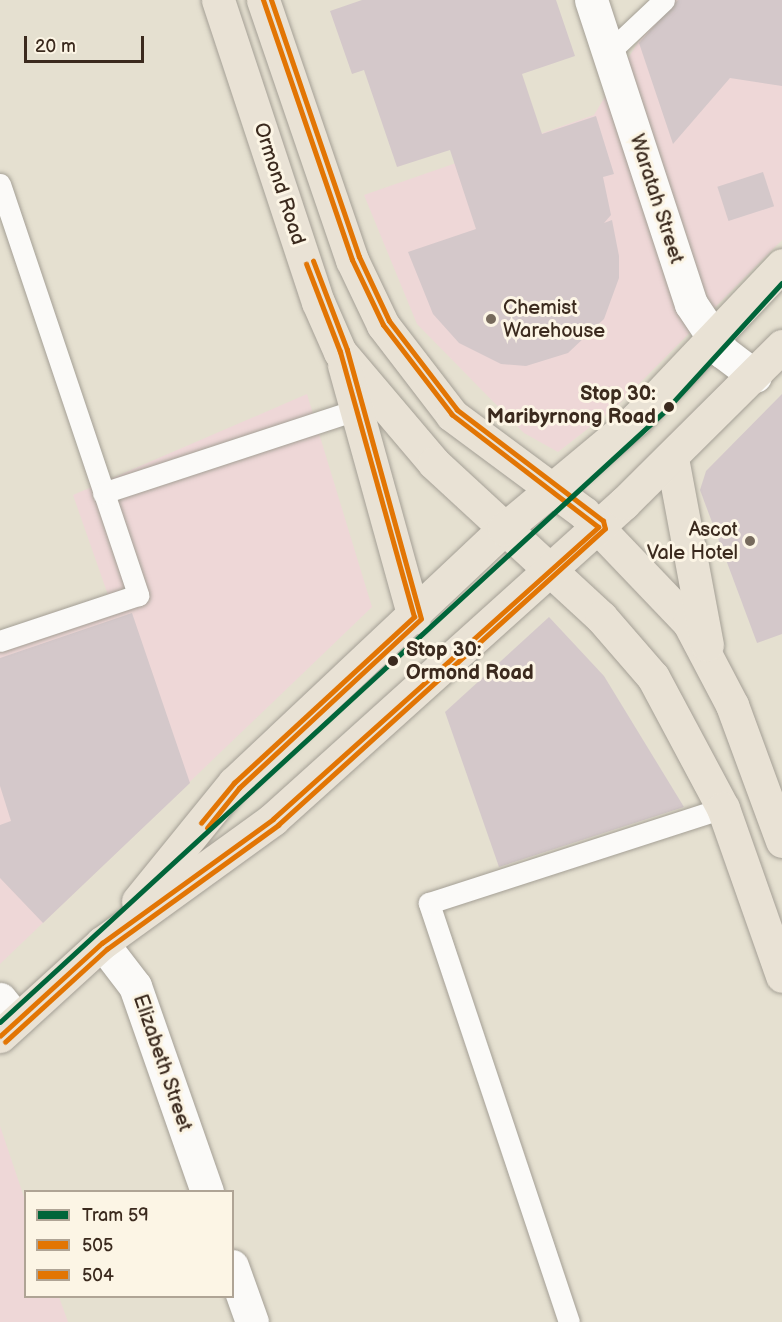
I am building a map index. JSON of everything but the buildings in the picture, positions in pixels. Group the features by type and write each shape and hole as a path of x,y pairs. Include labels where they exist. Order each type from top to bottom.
{"main road":[{"name":"Ormond Road","path":"218,0 318,302 340,352 427,455 504,529 551,570 653,676 723,808 782,976"},
{"path":"263,0 352,260 383,326 452,415 501,456 553,489 598,527 689,623 709,658 747,741 782,841"},
{"path":"102,943 234,783 414,617 504,529 636,419 714,340 782,265"},
{"path":"6,1018 102,943 273,819 598,527 672,458 782,346"},
{"path":"340,352 414,617"},
{"path":"672,458 709,658"}],"street":[{"name":"Waratah Street","path":"591,0 691,304 714,340 755,376"},
{"name":"Elizabeth Street","path":"102,943 135,986 207,1190"},
{"path":"234,1272 252,1322"}],"lane":[{"path":"608,53 664,0"},
{"path":"0,184 138,595 0,641"},
{"path":"102,493 355,410"},
{"path":"569,1322 429,903 723,808"}],"shaded area":[{"path":"675,0 782,0 782,240 617,406 558,452 524,433 417,324 364,195 594,115 638,42"},
{"path":"307,394 372,607 0,964 0,631 108,595 73,495"},
{"path":"0,1126 24,1197 24,1298 59,1298 68,1322 0,1322"}],"tram line":[{"name":"59","path":"0,1022 665,411 782,283"}],"transit line":[{"name":"505","path":"0,1036 102,943 273,819 598,527 452,415 383,325 352,260 263,0"},
{"name":"504","path":"5,1042 107,949 278,825 605,529 603,521 457,410 389,321 359,257 271,0"},
{"name":"504","path":"207,828 239,788 421,619 347,350 313,261"},
{"name":"505","path":"201,823 234,783 414,617 340,352 306,264"}],"place":[{"name":"Chemist Warehouse","path":"491,319"},
{"name":"Stop 30: Maribyrnong Road","path":"669,407"},
{"name":"Ascot Vale Hotel","path":"750,541"},
{"name":"Stop 30: Ormond Road","path":"393,661"}]}
